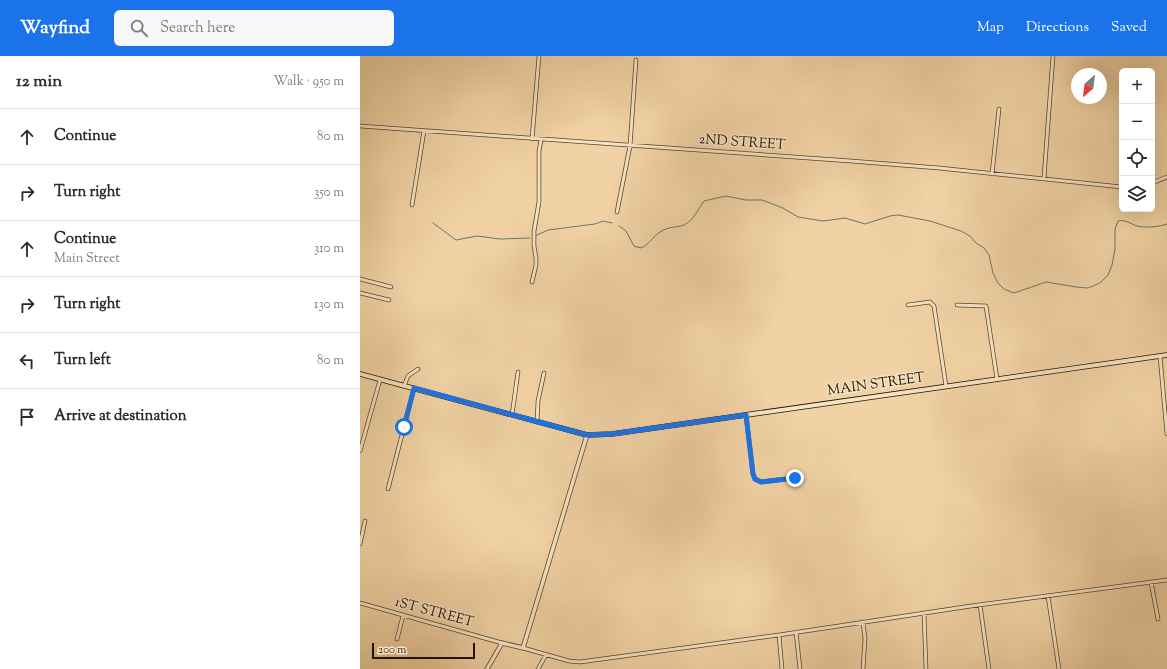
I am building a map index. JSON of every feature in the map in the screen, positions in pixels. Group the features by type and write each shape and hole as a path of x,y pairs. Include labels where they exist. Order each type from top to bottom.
{"main road":[{"name":"MAIN STREET","path":"360,374 587,435 612,434 1167,355"}],"street":[{"path":"532,139 539,56"},
{"path":"1044,178 1053,56"},
{"path":"617,212 630,146 636,60"},
{"path":"992,174 999,108"},
{"name":"2ND STREET","path":"360,126 851,161 1119,186"},
{"path":"412,206 424,131"},
{"path":"532,282 536,264 534,235 539,202 539,151 541,140"},
{"path":"1155,182 1167,177"},
{"path":"360,279 391,287"},
{"path":"360,293 389,300"},
{"path":"908,305 927,302 934,304 946,386"},
{"path":"957,305 986,306 996,379"},
{"path":"1160,356 1167,434"},
{"path":"404,386 408,376 418,369"},
{"path":"512,415 518,372"},
{"path":"537,422 538,401 544,373"},
{"path":"360,451 380,380"},
{"path":"388,489 414,388"},
{"path":"746,415 753,474 755,479 761,482 795,478"},
{"path":"523,648 587,435"},
{"path":"360,544 365,521"},
{"path":"487,669 502,643 569,661 580,662 1167,580"},
{"path":"1151,582 1158,619"},
{"path":"1048,596 1058,669"},
{"name":"1ST STREET","path":"360,604 502,643"},
{"path":"980,605 989,669"},
{"path":"924,613 926,669"},
{"path":"397,639 403,616"},
{"path":"863,622 865,639 863,669"},
{"path":"796,632 800,669"},
{"path":"779,635 782,669"},
{"path":"538,669 546,654"}],"waterway":[{"path":"619,226 626,231 634,246 641,248 663,230 687,223 704,201 726,196 746,200 762,200 783,208 798,217 823,221 845,218 865,224 898,215 930,221 961,231 970,236 976,243 984,248 989,255 993,273 998,283 1004,289 1014,293 1046,282 1088,288 1100,283 1108,275 1112,265 1115,249 1115,229 1118,221 1126,221 1137,226 1144,227 1167,224"},
{"path":"535,236 548,230 595,224 603,221 612,223"},
{"path":"433,223 456,240 477,236 500,239 530,238"}],"route":[{"path":"404,427 414,388 594,436 746,415 753,474 755,479 761,482 795,478"}]}
